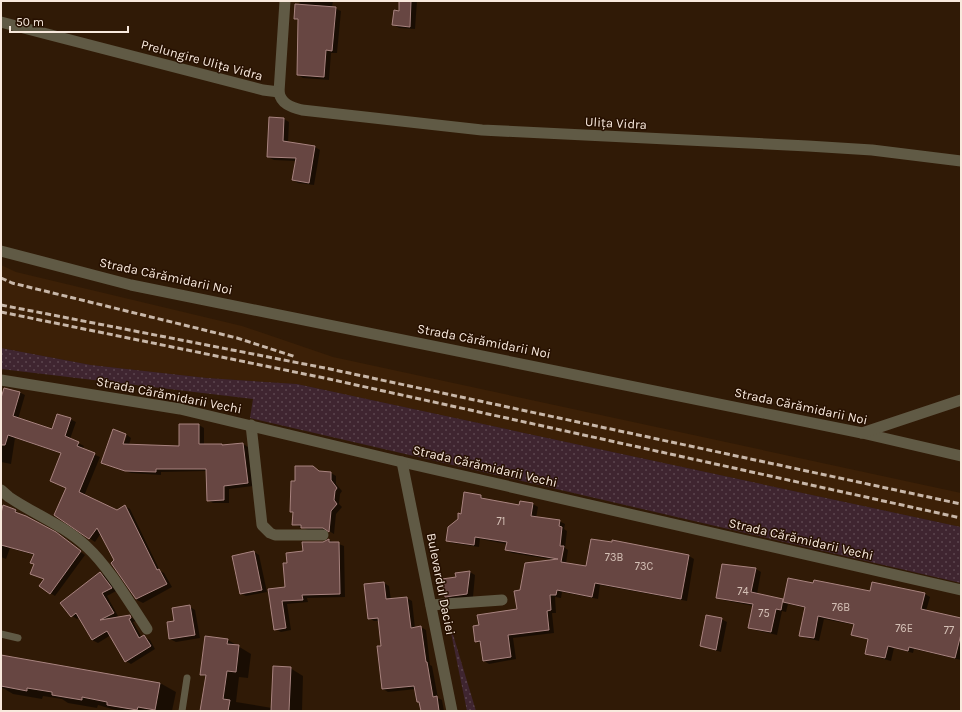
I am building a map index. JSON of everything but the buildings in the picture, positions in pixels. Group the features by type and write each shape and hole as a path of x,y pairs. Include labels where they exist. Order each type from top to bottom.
{"street":[{"path":"279,92 285,1"},
{"name":"Prelungire Ulița Vidra","path":"1,22 263,90 279,92"},
{"name":"Ulița Vidra","path":"279,92 280,99 286,104 302,110 436,126 523,133 821,146 961,161"},
{"name":"Strada Cărămidarii Noi","path":"1,252 131,285 862,433 961,456"},
{"name":"Strada Cărămidarii Vechi","path":"1,380 180,409 402,462 961,590"},
{"path":"862,433 961,400"},
{"path":"251,425 262,525 270,533 275,535 323,535"},
{"name":"Bulevardul Daciei","path":"402,462 452,711"},
{"path":"1,491 72,536 88,548 103,565 147,629"},
{"path":"431,605 502,600"}],"lane":[{"path":"1,634 18,638"},
{"path":"182,711 187,678"}],"shaded area":[{"path":"1,265 16,272 242,326 333,357 961,493 961,527 297,384 207,378 91,365 1,348"},
{"path":"1,348 91,365 207,378 297,384 961,527 961,583 250,418 253,399 1,369"},
{"path":"448,618 476,711 467,711"}],"railway":[{"path":"1,278 12,283 237,338 296,357"},
{"path":"1,305 330,369 961,504"},
{"path":"1,312 329,379 961,518"}]}
